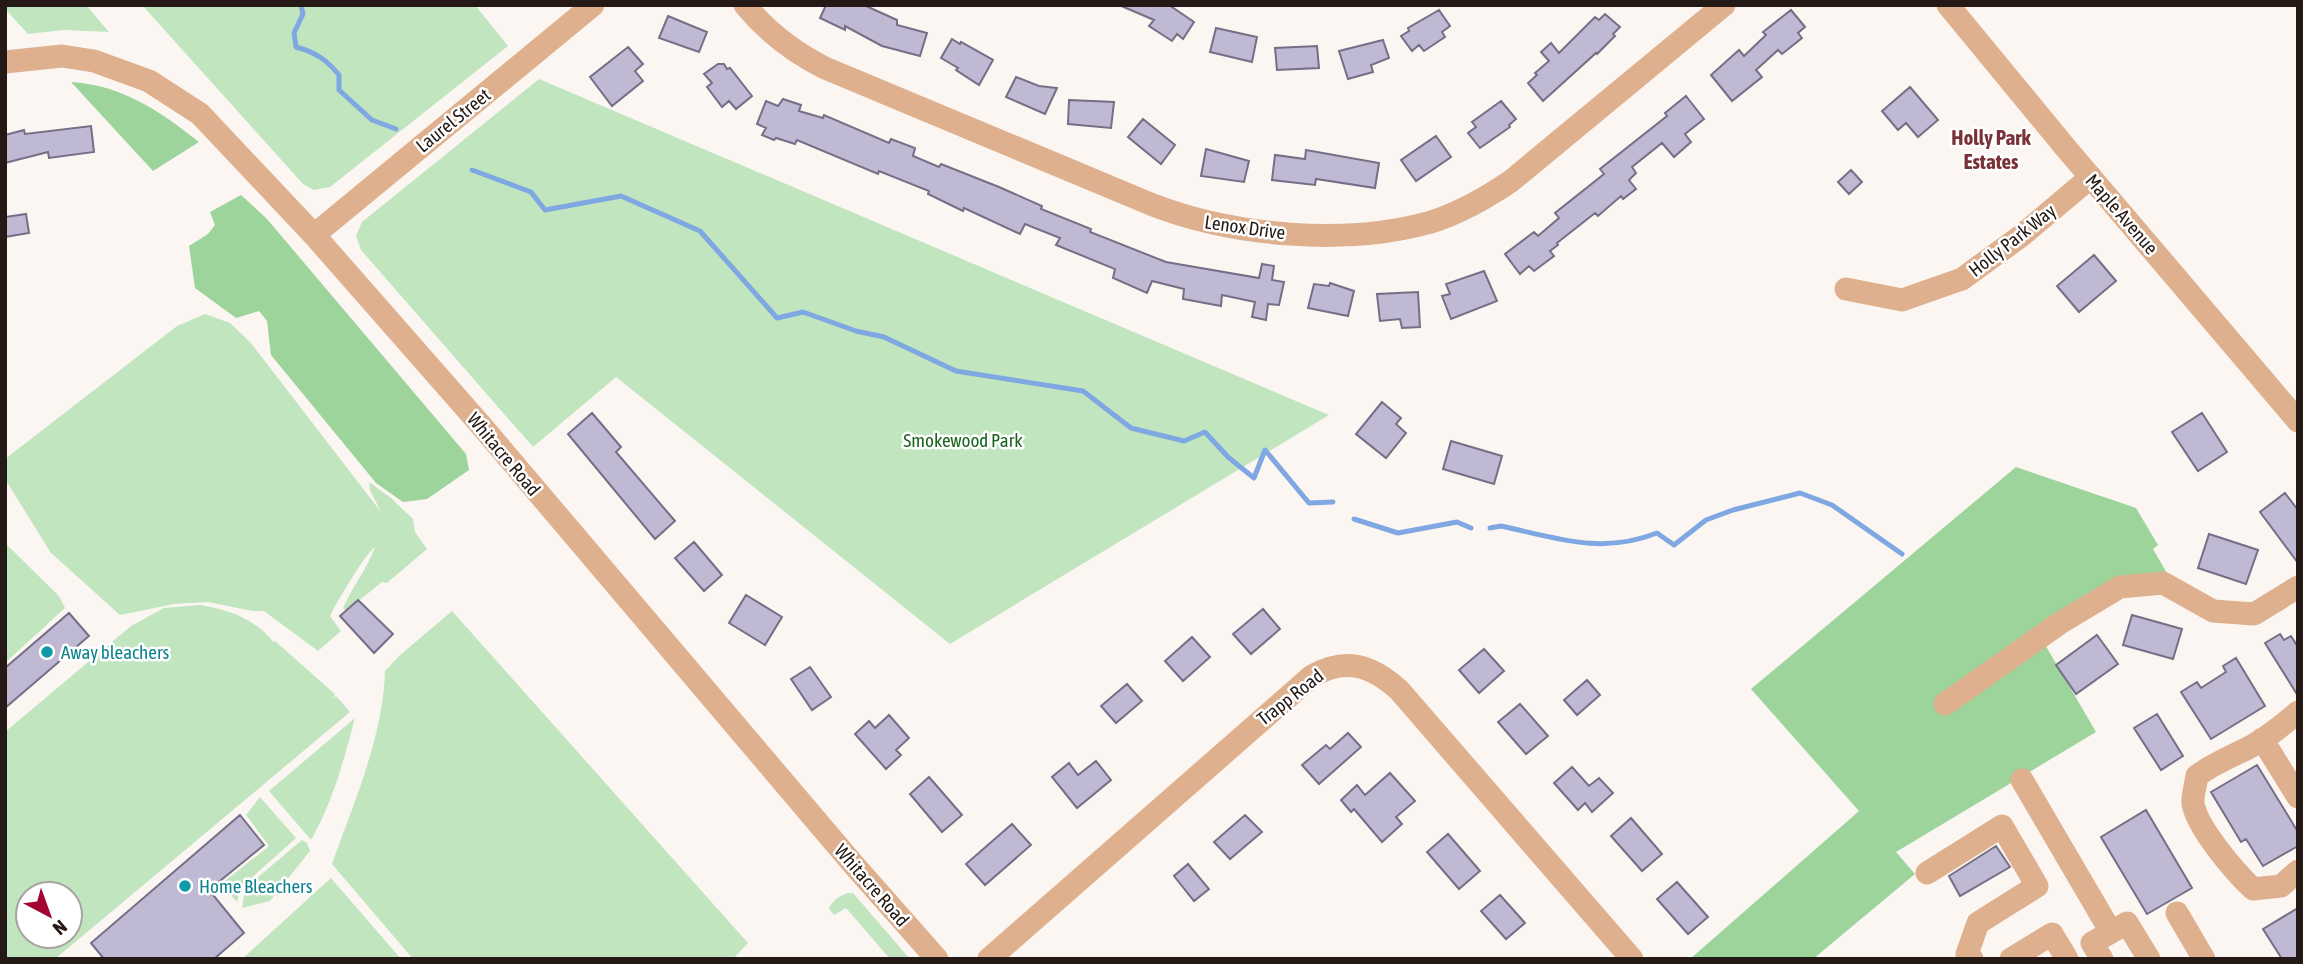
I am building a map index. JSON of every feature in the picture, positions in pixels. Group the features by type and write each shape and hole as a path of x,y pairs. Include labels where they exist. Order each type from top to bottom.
{"street":[{"name":"Laurel Street","path":"314,235 593,5"},
{"name":"Lenox Drive","path":"745,5 776,39 825,68 1153,205 1182,216 1224,226 1304,234 1354,233 1431,222 1488,197 1511,181 1724,5"},
{"name":"Maple Avenue","path":"1948,5 2298,421"},
{"name":"Whitacre Road","path":"5,62 62,56 94,61 129,72 168,91 200,114 219,132 314,235 937,959"},
{"name":"Holly Park Way","path":"1846,289 1902,300 1962,279 2021,236 2091,177"},
{"path":"1945,704 2060,623 2120,587 2163,583 2213,611 2254,614 2298,587"},
{"name":"Trapp Road","path":"989,959 1312,676 1338,665 1354,665 1369,668 1399,690 1632,959"},
{"path":"2298,712 2277,730 2215,763 2197,776 2193,803 2203,825 2232,869 2253,889 2281,887 2298,871"},
{"path":"2262,739 2298,797"},
{"path":"2022,780 2111,932"},
{"path":"1927,873 2002,826 2037,886 1978,923 1967,954 1972,959"},
{"path":"2177,913 2204,959"},
{"path":"2102,959 2092,943 2127,923 2149,959"},
{"path":"2011,959 2052,934 2067,959"}],"green space":[{"path":"5,5 86,5 109,32 64,30 28,34 5,9"},
{"path":"142,5 475,5 508,46 330,187 314,190 303,184"},
{"name":"Smokewood Park","path":"539,79 1329,415 950,644 616,377 533,447 361,250 356,236 362,222"},
{"path":"71,82 90,84 124,94 155,110 199,142 153,171"},
{"path":"241,195 267,219 466,454 469,470 427,499 403,502 376,483 271,355 267,321 259,311 236,318 195,288 189,246 208,234 215,225 210,212"},
{"path":"205,314 230,323 251,343 381,512 369,482 413,519 415,532 427,549 387,583 382,582 346,611 343,608 375,547 358,568 330,616 341,631 318,651 264,611 208,602 174,604 120,615 51,553 5,479 5,459 177,326"},
{"path":"2016,467 2136,508 2158,545 2153,549 2176,589 2144,584 2040,636 2096,732 1896,852 1915,874 1813,959 1690,959 1859,811 1751,689"},
{"path":"5,543 59,596 65,608 5,663"},
{"path":"200,605 230,612 250,621 275,641 335,694 333,698 336,696 350,712 84,935 84,880 14,880 14,950 66,950 55,959 5,959 5,732 131,626 164,608"},
{"path":"452,611 748,943 733,959 413,959 332,864 373,745 385,671"},
{"path":"355,718 332,795 311,840 269,791"},
{"path":"260,797 296,838 240,888 237,902 221,884 269,846 246,815"},
{"path":"302,840 307,843 310,851 270,901 242,908 245,888"},
{"path":"331,878 401,959 242,959"},
{"path":"848,893 853,893 910,959 890,959 846,908 834,915 829,909 830,906"}],"building":[{"path":"826,5 864,5 897,20 897,25 927,33 920,56 882,46 845,26 845,30 820,18"},
{"path":"1119,5 1169,5 1194,22 1183,39 1177,34 1172,41 1149,26 1154,20"},
{"path":"1439,10 1450,26 1442,32 1445,37 1424,51 1419,45 1412,51 1401,36 1409,31 1408,28"},
{"path":"1791,10 1805,27 1798,33 1802,38 1782,54 1778,50 1756,70 1762,77 1732,101 1711,75 1739,50 1744,56 1766,35 1763,32"},
{"path":"1605,14 1620,27 1613,34 1615,36 1543,101 1528,83 1549,61 1541,52 1551,43 1559,53 1595,17 1599,20"},
{"path":"668,16 707,32 699,52 659,38"},
{"path":"1216,28 1257,37 1252,62 1210,52"},
{"path":"952,39 993,60 979,85 941,58"},
{"path":"1383,40 1389,58 1371,65 1373,72 1348,79 1339,51"},
{"path":"1317,46 1319,68 1277,70 1275,48"},
{"path":"628,47 643,64 635,71 643,81 612,106 590,77"},
{"path":"718,64 730,68 752,96 736,109 729,101 722,107 707,87 712,83 704,74"},
{"path":"1016,77 1039,86 1057,88 1045,114 1006,97"},
{"path":"1910,87 1938,120 1918,137 1906,123 1898,130 1882,111"},
{"path":"1686,96 1704,119 1685,134 1691,142 1674,157 1662,143 1632,167 1636,173 1629,180 1636,189 1623,199 1621,196 1598,216 1595,213 1557,243 1550,251 1554,256 1534,271 1529,266 1520,274 1505,254 1534,232 1538,236 1559,218 1555,213 1604,174 1600,169 1667,116 1665,113"},
{"path":"783,99 801,105 799,111 823,118 824,115 889,143 891,139 915,148 913,156 999,187 1042,206 1041,209 1091,229 1090,232 1166,262 1259,278 1262,264 1274,266 1272,280 1284,282 1279,305 1268,304 1266,320 1252,317 1255,302 1222,295 1221,306 1183,299 1184,289 1152,281 1147,293 1113,278 1115,269 1056,245 1060,238 1025,224 1020,234 964,208 963,211 928,194 929,191 879,171 878,174 797,140 795,144 762,135 766,128 757,124 766,101 778,106"},
{"path":"1069,100 1114,102 1111,128 1068,124"},
{"path":"1501,101 1516,119 1510,127 1480,148 1468,133 1476,127 1472,122"},
{"path":"1143,119 1175,145 1161,164 1128,137"},
{"path":"91,126 94,152 49,158 48,152 5,163 5,135 24,130 25,134"},
{"path":"1436,136 1451,157 1416,181 1401,160"},
{"path":"1206,149 1249,161 1244,182 1201,176"},
{"path":"1306,150 1379,163 1375,188 1316,179 1315,185 1272,180 1275,155 1305,159"},
{"path":"1851,170 1862,182 1849,194 1838,182"},
{"path":"26,214 29,233 5,237 5,217"},
{"path":"2094,255 2116,281 2079,312 2057,286"},
{"path":"1484,271 1497,301 1451,319 1442,296 1450,294 1446,284"},
{"path":"1330,283 1354,291 1348,316 1308,308 1314,284 1329,286"},
{"path":"1418,292 1420,327 1402,328 1400,319 1380,321 1377,294"},
{"path":"1382,402 1401,418 1396,424 1406,433 1386,458 1356,434"},
{"path":"592,413 621,447 616,452 675,521 655,539 568,434"},
{"path":"2202,413 2227,452 2198,471 2172,432"},
{"path":"1451,441 1502,456 1494,484 1443,469"},
{"path":"2285,493 2298,510 2298,563 2260,512"},
{"path":"2209,534 2258,550 2246,584 2198,568"},
{"path":"694,542 722,575 704,591 675,558"},
{"path":"746,595 782,617 765,645 729,623"},
{"path":"358,600 393,634 374,653 340,616"},
{"path":"1263,609 1280,629 1251,654 1233,634"},
{"name":"Away bleachers","path":"69,613 89,636 5,708 5,668"},
{"path":"2132,615 2182,629 2173,659 2123,645"},
{"path":"2280,634 2284,640 2291,636 2298,647 2298,696 2265,643"},
{"path":"2097,635 2118,664 2076,694 2056,665"},
{"path":"1192,637 1210,657 1183,681 1165,661"},
{"path":"1484,649 1504,671 1479,693 1459,670"},
{"path":"2236,658 2265,706 2211,739 2181,692 2197,682 2201,688 2226,672 2223,666"},
{"path":"810,667 831,697 812,710 791,679"},
{"path":"1587,680 1600,695 1577,715 1564,700"},
{"path":"1127,684 1142,701 1116,723 1101,706"},
{"path":"1520,704 1548,736 1526,754 1498,722"},
{"path":"2157,714 2183,756 2161,770 2134,728"},
{"path":"889,715 909,738 896,750 901,755 886,769 855,734 869,721 875,728"},
{"path":"1348,733 1361,747 1319,784 1302,765 1326,745 1330,749"},
{"path":"1096,761 1111,780 1077,808 1052,777 1069,763 1078,775"},
{"path":"2257,765 2298,832 2298,846 2263,866 2246,839 2241,842 2211,792"},
{"path":"1572,767 1589,786 1599,778 1613,793 1592,812 1585,803 1578,810 1554,783"},
{"path":"1390,773 1415,801 1396,817 1402,824 1382,842 1354,809 1351,812 1341,800 1357,785 1365,795"},
{"path":"929,777 962,815 942,832 910,794"},
{"path":"2146,810 2192,888 2147,914 2101,837"},
{"name":"Home Bleachers","path":"240,815 264,845 209,890 244,933 214,959 104,959 91,943"},
{"path":"1245,815 1262,832 1230,859 1214,842"},
{"path":"1631,818 1662,854 1642,871 1611,836"},
{"path":"1012,824 1031,845 985,885 966,864"},
{"path":"1448,834 1480,871 1459,889 1427,852"},
{"path":"1996,846 2010,867 1960,896 1949,876"},
{"path":"1188,864 1209,889 1194,901 1174,876"},
{"path":"1677,882 1708,917 1688,934 1657,899"},
{"path":"1500,895 1525,923 1506,939 1481,911"},
{"path":"2298,908 2298,959 2282,959 2263,929"}],"waterway":[{"path":"301,5 303,14 294,33 296,47 315,54 330,65 339,75 339,90 372,120 396,129"},
{"path":"472,170 531,192 545,210 621,196 700,231 777,318 803,312 856,331 884,337 956,371 1083,391 1131,428 1184,441 1205,432 1228,457 1254,478 1265,450 1309,503 1333,502"},
{"path":"1490,528 1501,526 1598,544 1637,540 1657,533 1674,545 1706,520 1733,510 1800,493 1832,505 1902,554"},
{"path":"1354,519 1398,533 1457,522 1471,528"}],"place":[{"name":"Away bleachers","path":"47,652"},
{"name":"Home Bleachers","path":"185,886"}],"district":[{"name":"Holly Park Estates","path":"1991,149"}]}
